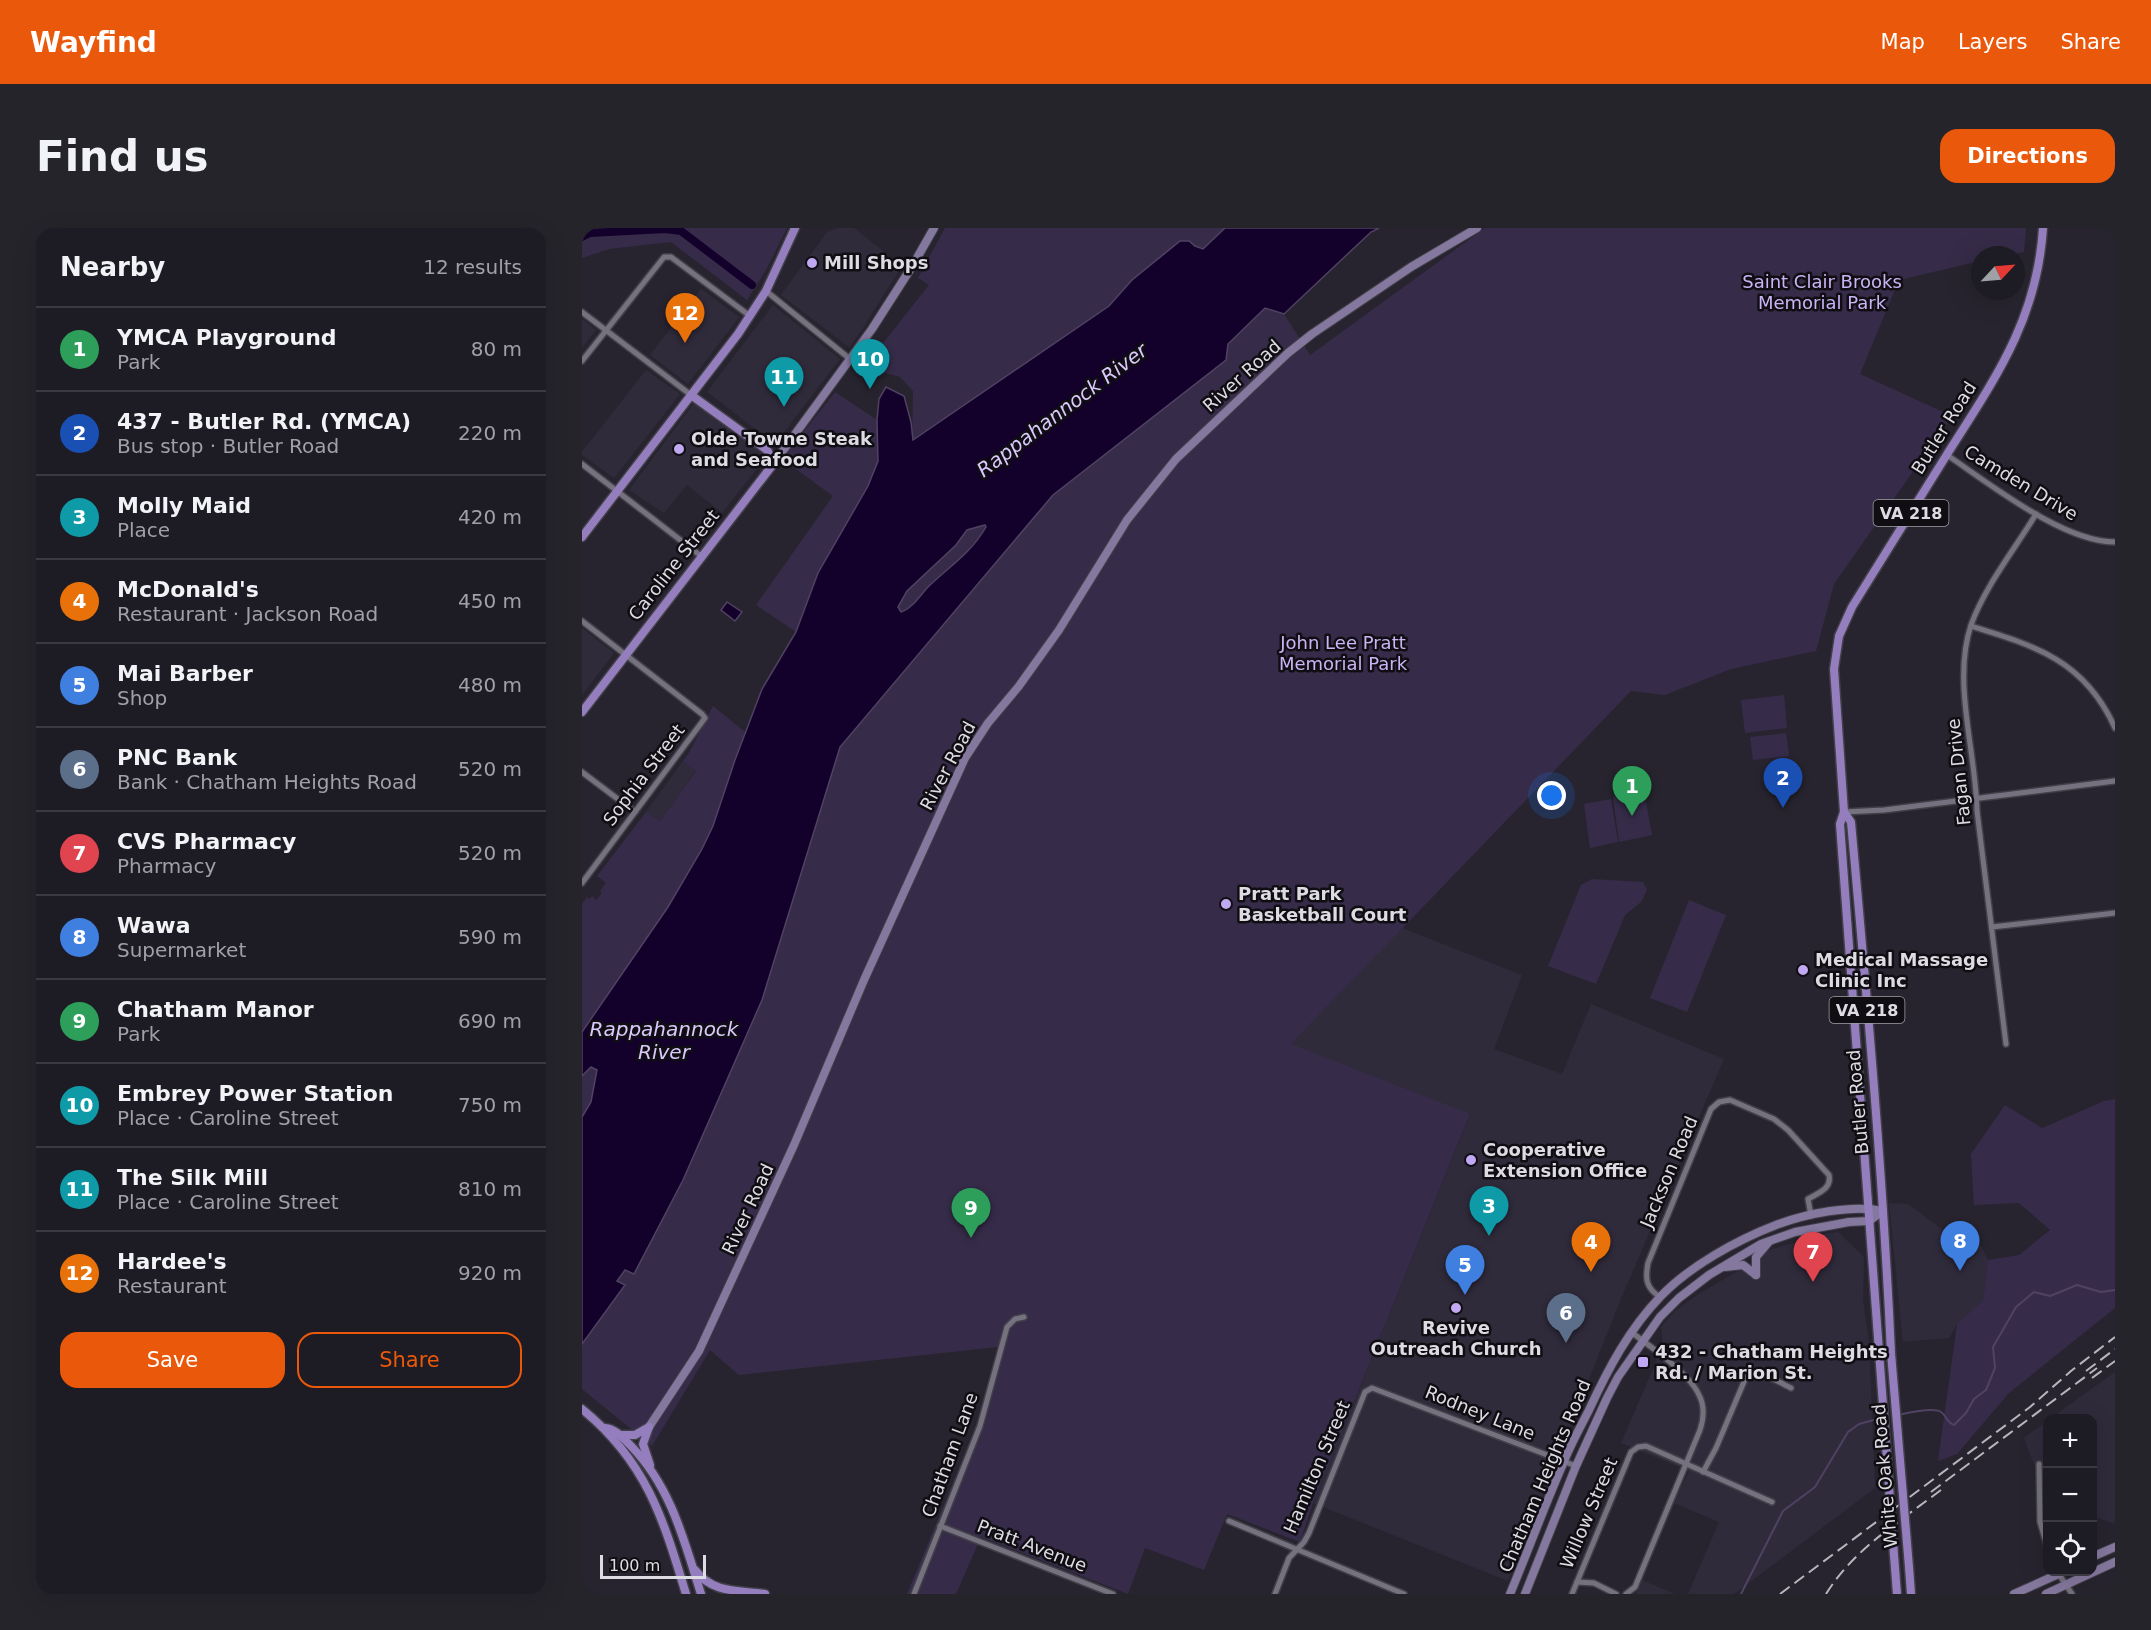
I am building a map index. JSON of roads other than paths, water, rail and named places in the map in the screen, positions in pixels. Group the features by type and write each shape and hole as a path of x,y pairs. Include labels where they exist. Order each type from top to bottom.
{"main road":[{"path":"582,537 750,316 766,291 795,228"},
{"name":"Butler Road","path":"1868,1208 1840,824 1844,812 1834,669 1839,636 1852,607 2001,368 2018,334 2036,280 2043,228"},
{"path":"702,381 700,393 712,410"},
{"path":"692,395 767,450 772,460 771,467"},
{"name":"Caroline Street","path":"582,712 771,467"},
{"name":"Butler Road","path":"1844,812 1850,820 1852,833 1882,1211"},
{"name":"VA 218","path":"1868,1208 1869,1221"},
{"name":"White Oak Road","path":"1882,1211 1891,1353 1912,1594"},
{"name":"White Oak Road","path":"1869,1221 1897,1594"},
{"path":"582,1409 605,1428 634,1465 654,1499 666,1527 686,1594"},
{"path":"620,1435 635,1435 649,1427"},
{"path":"649,1427 644,1447 675,1514 701,1594"},
{"path":"605,1428 612,1429 620,1435 659,1482"},
{"path":"692,1565 703,1579 715,1587 728,1591 765,1594"}],"street":[{"name":"Caroline Street","path":"771,467 882,314 933,228"},
{"name":"River Road","path":"649,1427 699,1351 794,1145 864,980 965,759 987,723 1019,686 1059,630 1127,520 1176,459 1288,353 1417,262 1477,228"},
{"path":"582,361 660,259 668,256 750,316"},
{"path":"766,291 850,359"},
{"path":"582,312 692,395"},
{"name":"Caroline Street","path":"767,450 776,452 791,438"},
{"name":"Camden Drive","path":"1947,455 2036,514 2070,532 2100,541 2115,542"},
{"path":"582,464 701,556"},
{"name":"Fagan Drive","path":"2006,1044 1964,682 1965,653 1971,626 1983,598 2036,514"},
{"path":"582,621 626,655"},
{"path":"1971,626 2030,645 2073,669 2092,689 2115,728"},
{"name":"Sophia Street","path":"582,883 704,721 702,714 626,655"},
{"path":"582,772 635,812"},
{"path":"1844,812 1884,810 2115,781"},
{"path":"1992,927 2115,913"},
{"name":"Jackson Road","path":"1660,1297 1649,1287 1646,1280 1648,1263 1712,1109 1719,1102 1730,1100 1782,1124 1826,1172 1829,1184 1808,1199 1811,1216"},
{"name":"Chatham Heights Road","path":"1510,1594 1563,1462 1601,1384 1631,1332 1660,1297 1698,1267 1738,1242 1790,1220 1851,1208 1882,1211"},
{"path":"1869,1221 1882,1211"},
{"name":"Chatham Heights Road","path":"1524,1594 1576,1466 1607,1398 1642,1340 1660,1317 1679,1298 1746,1251 1795,1232 1848,1222 1869,1221"},
{"path":"1720,1268 1743,1265 1756,1275 1756,1257 1773,1239"},
{"name":"Chatham Lane","path":"914,1594 980,1426 1008,1324 1024,1317"},
{"path":"1626,1594 1635,1587 1702,1425 1703,1410 1702,1401 1693,1384 1631,1332"},
{"path":"1704,1472 1746,1377 1754,1373 1759,1374 1791,1388"},
{"name":"Rodney Lane","path":"1375,1387 1576,1466"},
{"name":"Hamilton Street","path":"1275,1594 1285,1565 1309,1533 1365,1392 1375,1387"},
{"name":"Willow Street","path":"1572,1594 1631,1452 1638,1447 1646,1446 1686,1464"},
{"path":"1686,1464 1772,1502"},
{"path":"2038,1464 2040,1522 2043,1532"},
{"path":"1229,1521 1404,1594"},
{"name":"Pratt Avenue","path":"940,1526 1098,1591 1113,1594"},
{"path":"2097,1555 2115,1546"},
{"path":"2046,1594 2115,1562"},
{"path":"2014,1594 2052,1576"},
{"path":"2062,1576 2072,1594"},
{"path":"1577,1582 1594,1583 1616,1594"}],"water":[{"name":"Rappahannock River","path":"1225,228 1379,228 1371,232 1284,314 1265,308 1228,344 1226,360 1053,495 840,747 762,1000 683,1180 634,1274 625,1270 617,1281 625,1285 582,1344 582,1117 591,1102 597,1070 591,1067 582,1076 582,1032 668,907 713,826 762,689 796,632 818,573 868,486 878,461 879,399 886,387 904,396 913,440 1109,306 1132,280 1180,241 1189,241 1203,249","holes":["985,525 986,527 967,552 929,586 913,605 901,612 898,607 907,591 956,545 967,530"]},
{"path":"727,602 742,612 735,621 721,610"}],"waterway":[{"path":"582,237 590,233 665,229 681,231 752,285"},
{"path":"1898,1415 1933,1410 1941,1412 1954,1425 1966,1413 1974,1399 1986,1390 1995,1368 1993,1347 2016,1307 2034,1292 2050,1296 2077,1285 2101,1292 2115,1290"},
{"path":"1741,1594 1783,1511 1815,1487 1848,1432 1859,1424 1881,1418"}],"railway":[{"path":"1780,1594 2030,1407 2115,1337"},
{"path":"2086,1371 2115,1349"},
{"path":"2092,1378 2115,1361"},
{"path":"1931,1492 2097,1368"},
{"path":"1826,1594 1837,1578 1864,1550 1941,1490"}],"place":[{"name":"Mill Shops","path":"812,263"},
{"name":"Hardee's","path":"685,343"},
{"name":"Embrey Power Station","path":"870,389"},
{"name":"The Silk Mill","path":"784,407"},
{"name":"Olde Towne Steak and Seafood","path":"679,449"},
{"name":"437 - Butler Rd. (YMCA)","path":"1783,808"},
{"name":"YMCA Playground","path":"1632,816"},
{"name":"Pratt Park Basketball Court","path":"1226,904"},
{"name":"Medical Massage Clinic Inc","path":"1803,970"},
{"name":"Cooperative Extension Office","path":"1471,1160"},
{"name":"Molly Maid","path":"1489,1236"},
{"name":"Chatham Manor","path":"971,1238"},
{"name":"Wawa","path":"1960,1271"},
{"name":"McDonald's","path":"1591,1272"},
{"name":"CVS Pharmacy","path":"1813,1282"},
{"name":"Mai Barber","path":"1465,1295"},
{"name":"Revive Outreach Church","path":"1456,1308"},
{"name":"PNC Bank","path":"1566,1343"},
{"name":"432 - Chatham Heights Rd. / Marion St.","path":"1643,1362"}],"park label":[{"name":"Saint Clair Brooks Memorial Park","path":"1822,292"},
{"name":"John Lee Pratt Memorial Park","path":"1343,653"}]}
